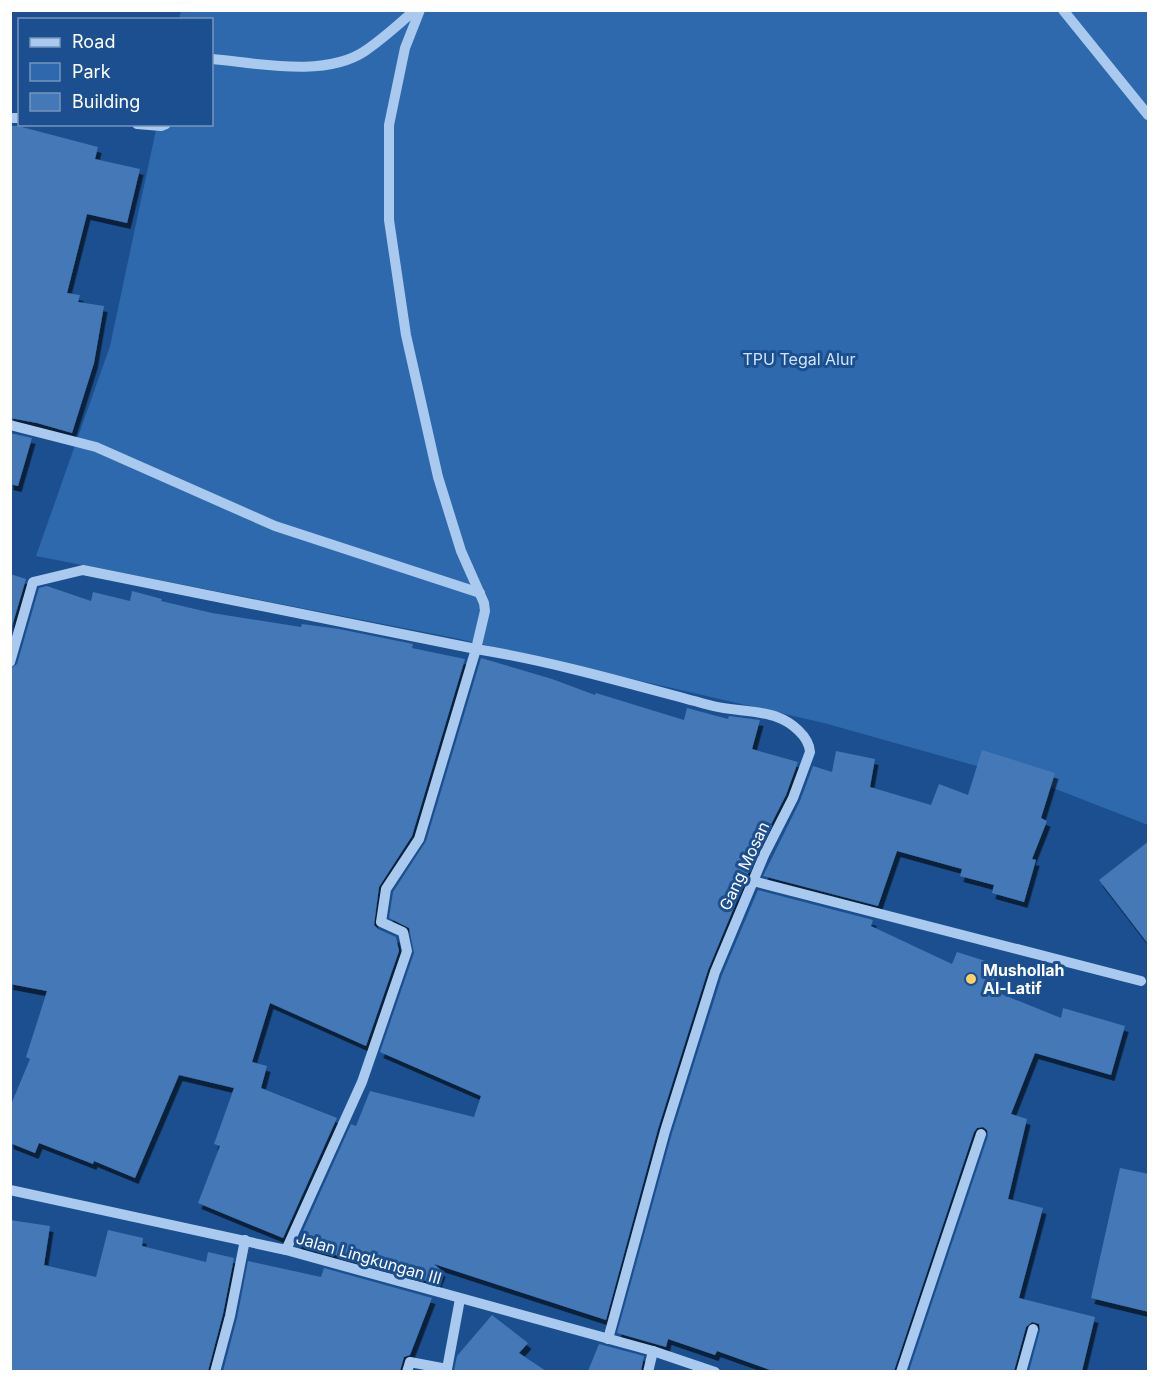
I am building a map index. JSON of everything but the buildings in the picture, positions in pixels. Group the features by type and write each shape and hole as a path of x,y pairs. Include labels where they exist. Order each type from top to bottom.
{"street":[{"path":"213,59 317,66 340,62 364,52 415,10"},
{"path":"286,1250 362,1082 407,951 403,932 381,922 386,889 419,839 476,649 485,611 480,593 461,551 438,477 406,335 389,220 389,125 405,48 420,10"},
{"path":"1063,10 1149,115"},
{"path":"10,425 96,447 275,526 480,593"},
{"path":"10,662 33,582 83,570 476,649"},
{"name":"Gang Mosan","path":"476,649 590,674 723,709 776,717 805,738 810,752 793,798 753,881 711,983 666,1131 608,1339"},
{"path":"753,881 1141,981"},
{"path":"902,1371 981,1134"},
{"name":"Jalan Lingkungan III","path":"10,1190 286,1250 653,1351 715,1371"},
{"path":"216,1371 245,1240"},
{"path":"407,1371 410,1362 447,1369 460,1299"},
{"path":"1021,1371 1033,1329"},
{"path":"648,1371 653,1351"}],"green space":[{"name":"TPU Tegal Alur","path":"181,11 1148,11 1148,825 1048,786 824,723 455,638 36,556 110,346 157,126 213,126 213,18 179,18"}],"place":[{"name":"Mushollah Al-Latif","path":"971,979"}]}
